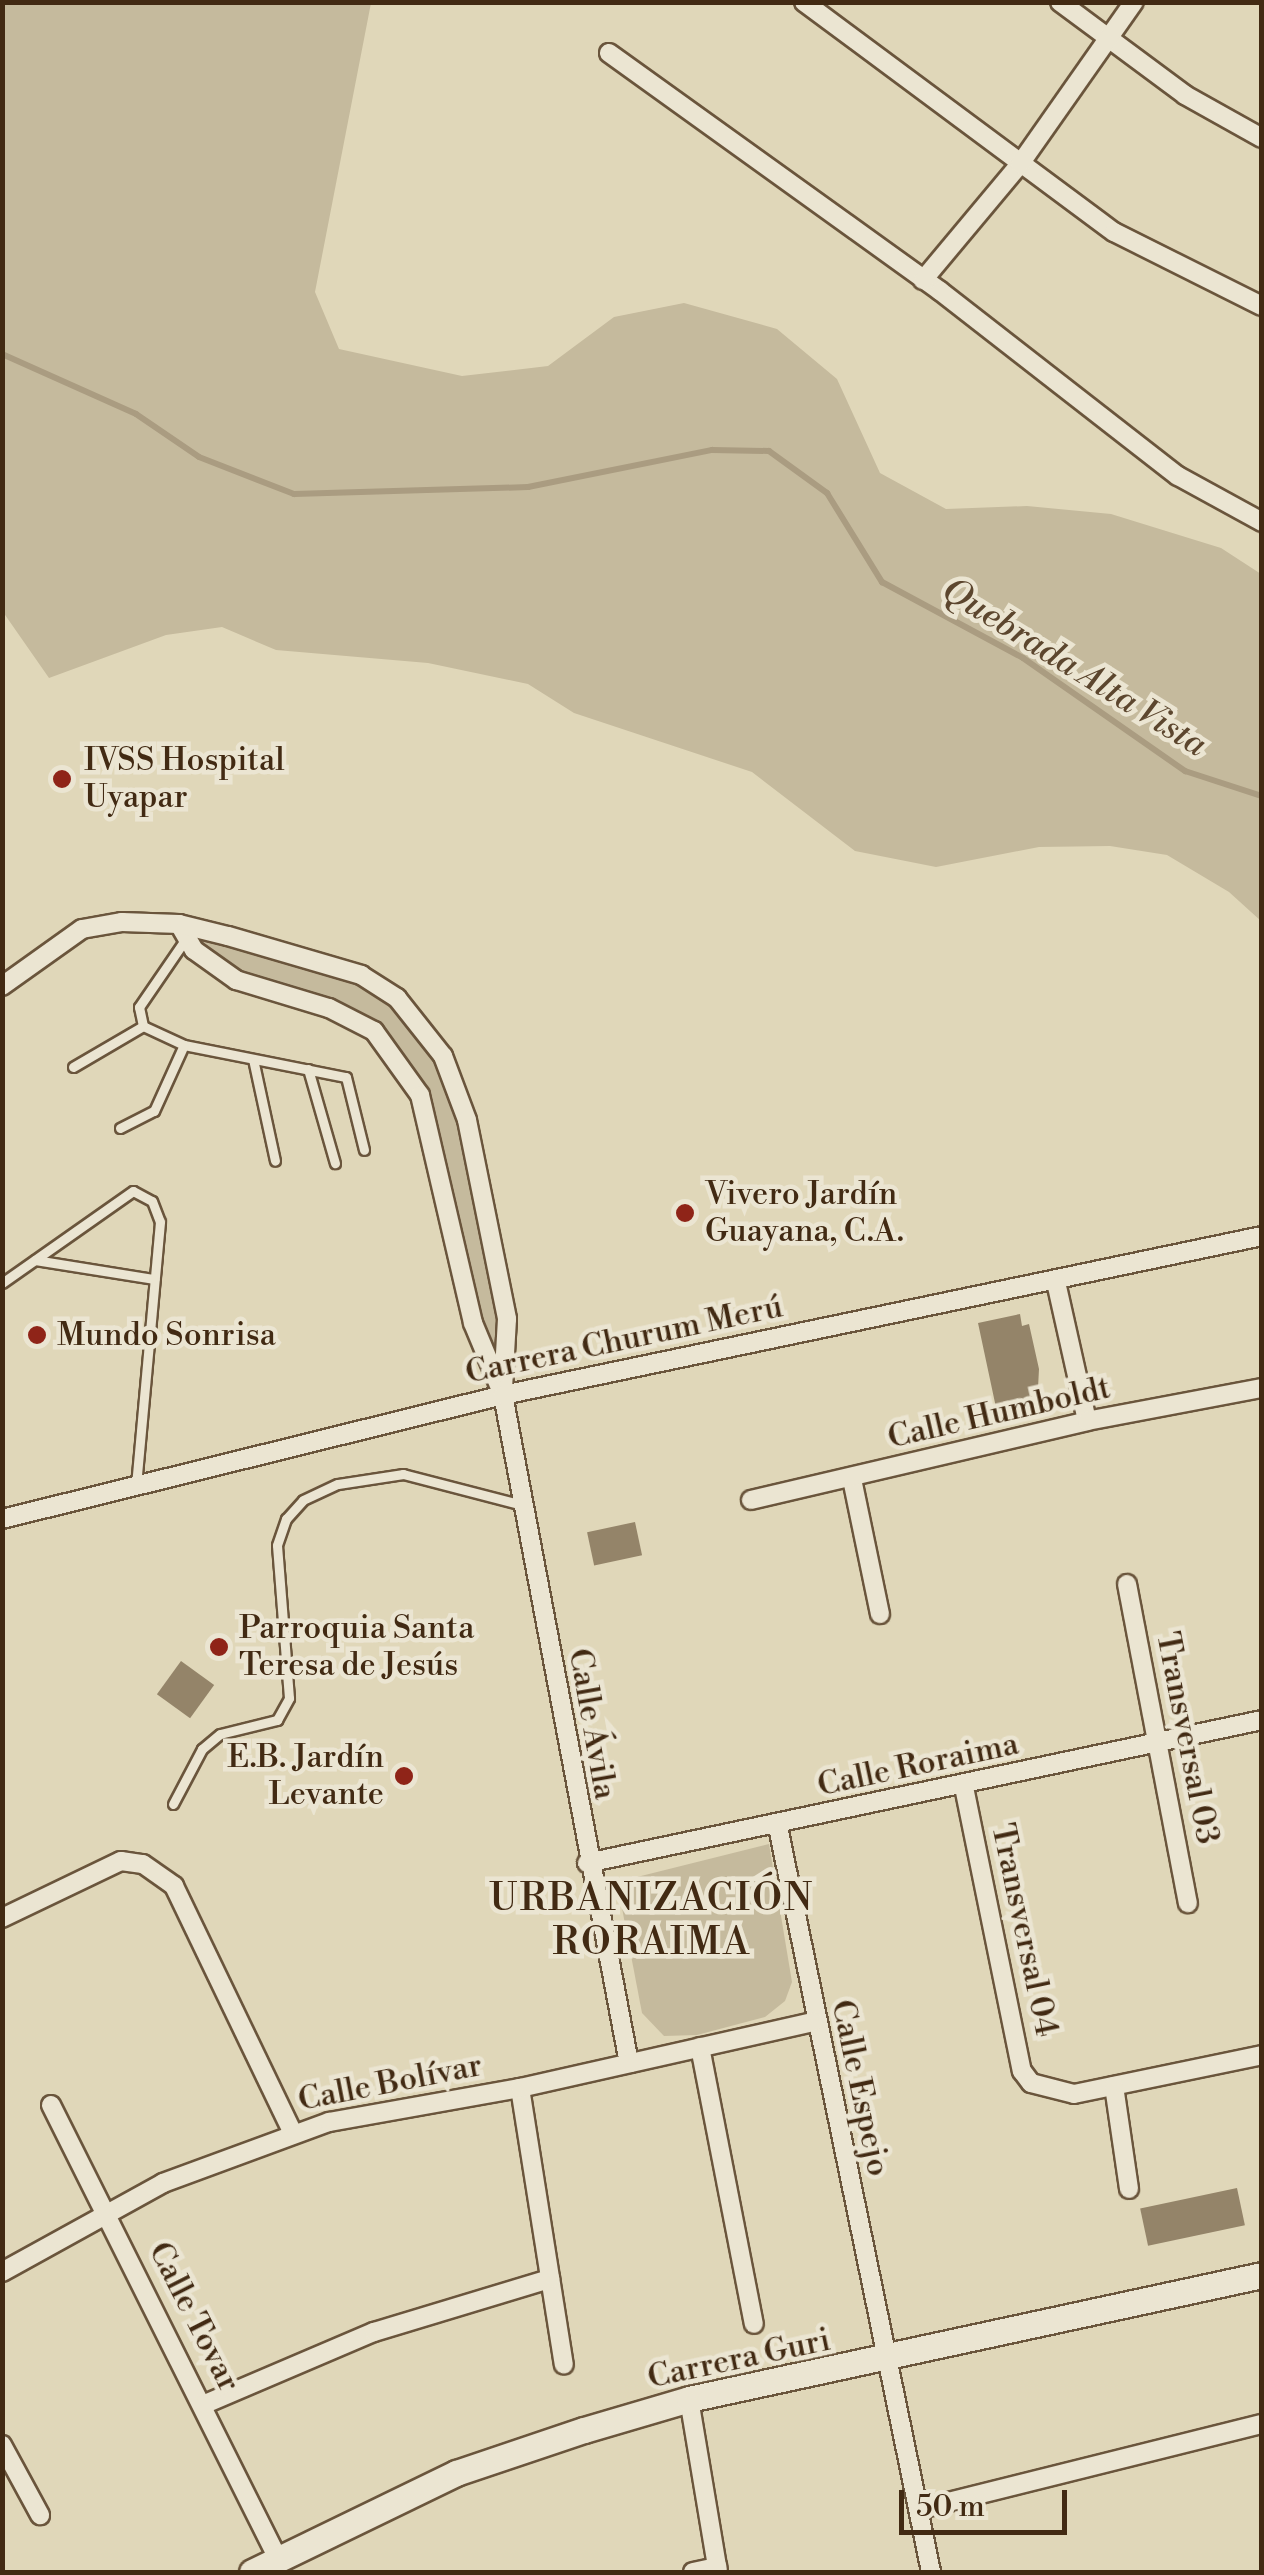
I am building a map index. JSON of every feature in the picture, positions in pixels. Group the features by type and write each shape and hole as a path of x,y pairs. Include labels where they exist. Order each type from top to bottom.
{"street":[{"path":"804,2 1020,164 1148,253 1262,306"},
{"path":"1060,2 1185,95 1262,138"},
{"path":"923,280 1020,164 1134,2"},
{"path":"608,53 923,280 1178,476 1262,522"},
{"path":"2,986 82,929 183,931 361,974 397,998 430,1034 459,1092 507,1319 503,1395"},
{"path":"183,931 209,965 236,980 330,1008 374,1030 408,1072 428,1120 473,1323 503,1395"},
{"name":"Carrera Churum Merú","path":"2,1519 503,1395 1262,1236"},
{"path":"1056,1282 1087,1421"},
{"name":"Calle Humboldt","path":"751,1500 1087,1421 1262,1388"},
{"name":"Calle Ávila","path":"503,1395 587,1862 629,2063"},
{"path":"852,1479 880,1614"},
{"name":"Transversal 03","path":"1127,1584 1188,1902"},
{"name":"Calle Roraima","path":"587,1862 964,1787 1262,1720"},
{"name":"Transversal 04","path":"964,1787 1022,2071 1031,2082 1074,2094 1114,2086"},
{"name":"Calle Espejo","path":"778,1826 814,2022 932,2572"},
{"path":"2,1918 121,1861 143,1864 174,1886 293,2133"},
{"name":"Calle Bolívar","path":"2,2272 108,2211 293,2133 520,2088 814,2022"},
{"path":"700,2047 754,2324"},
{"path":"1129,2189 1114,2086 1262,2055"},
{"path":"520,2088 564,2365"},
{"name":"Calle Tovar","path":"51,2105 108,2211 278,2560"},
{"name":"Carrera Guri","path":"252,2572 456,2473 688,2400 889,2360 1262,2275"},
{"path":"204,2404 374,2332 550,2279"},
{"path":"688,2400 718,2570 693,2572"},
{"path":"920,2509 1262,2424"},
{"path":"2,2445 40,2515"}],"lane":[{"path":"143,1026 140,1007 183,931"},
{"path":"143,1026 184,1045 348,1079 364,1150"},
{"path":"73,1067 143,1026"},
{"path":"120,1128 154,1111 184,1045"},
{"path":"253,1059 276,1160"},
{"path":"308,1070 335,1163"},
{"path":"2,1283 134,1192 152,1201 160,1222 136,1485"},
{"path":"35,1260 154,1279"},
{"path":"172,1804 202,1749 220,1734 278,1720 289,1698 277,1545 286,1520 303,1500 338,1484 404,1474 523,1506"}],"shaded area":[{"path":"2,3 371,3 315,292 339,349 462,376 548,366 614,317 684,303 777,329 837,379 880,473 946,509 1027,506 1111,514 1221,548 1261,574 1261,921 1229,892 1167,855 1110,846 1039,847 936,867 855,851 752,772 574,713 528,684 428,663 276,650 222,627 166,635 49,678 3,612"},
{"path":"179,924 380,985 443,1056 507,1319 503,1395 473,1323 429,1120 374,1031 236,980"},
{"path":"769,1844 792,1982 785,2001 765,2017 697,2035 664,2036 642,2013 617,1882"}],"building":[{"path":"1020,1314 1022,1326 1029,1324 1039,1369 1038,1388 1030,1390 1034,1409 998,1417 978,1323"},
{"path":"635,1522 642,1555 594,1565 587,1532"},
{"path":"181,1661 214,1685 190,1718 157,1694"},
{"path":"1237,2188 1245,2225 1148,2246 1140,2209"}],"waterway":[{"name":"Quebrada Alta Vista","path":"2,354 136,414 199,457 294,494 528,487 712,450 769,451 827,493 882,582 1023,658 1185,771 1262,796"}],"place":[{"name":"IVSS Hospital Uyapar","path":"62,779"},
{"name":"Vivero Jardín Guayana, C.A.","path":"685,1213"},
{"name":"Mundo Sonrisa","path":"37,1335"},
{"name":"Parroquia Santa Teresa de Jesús","path":"219,1647"},
{"name":"E.B. Jardín Levante","path":"404,1776"}],"district":[{"name":"URBANIZACIÓN RORAIMA","path":"652,1921"}]}
